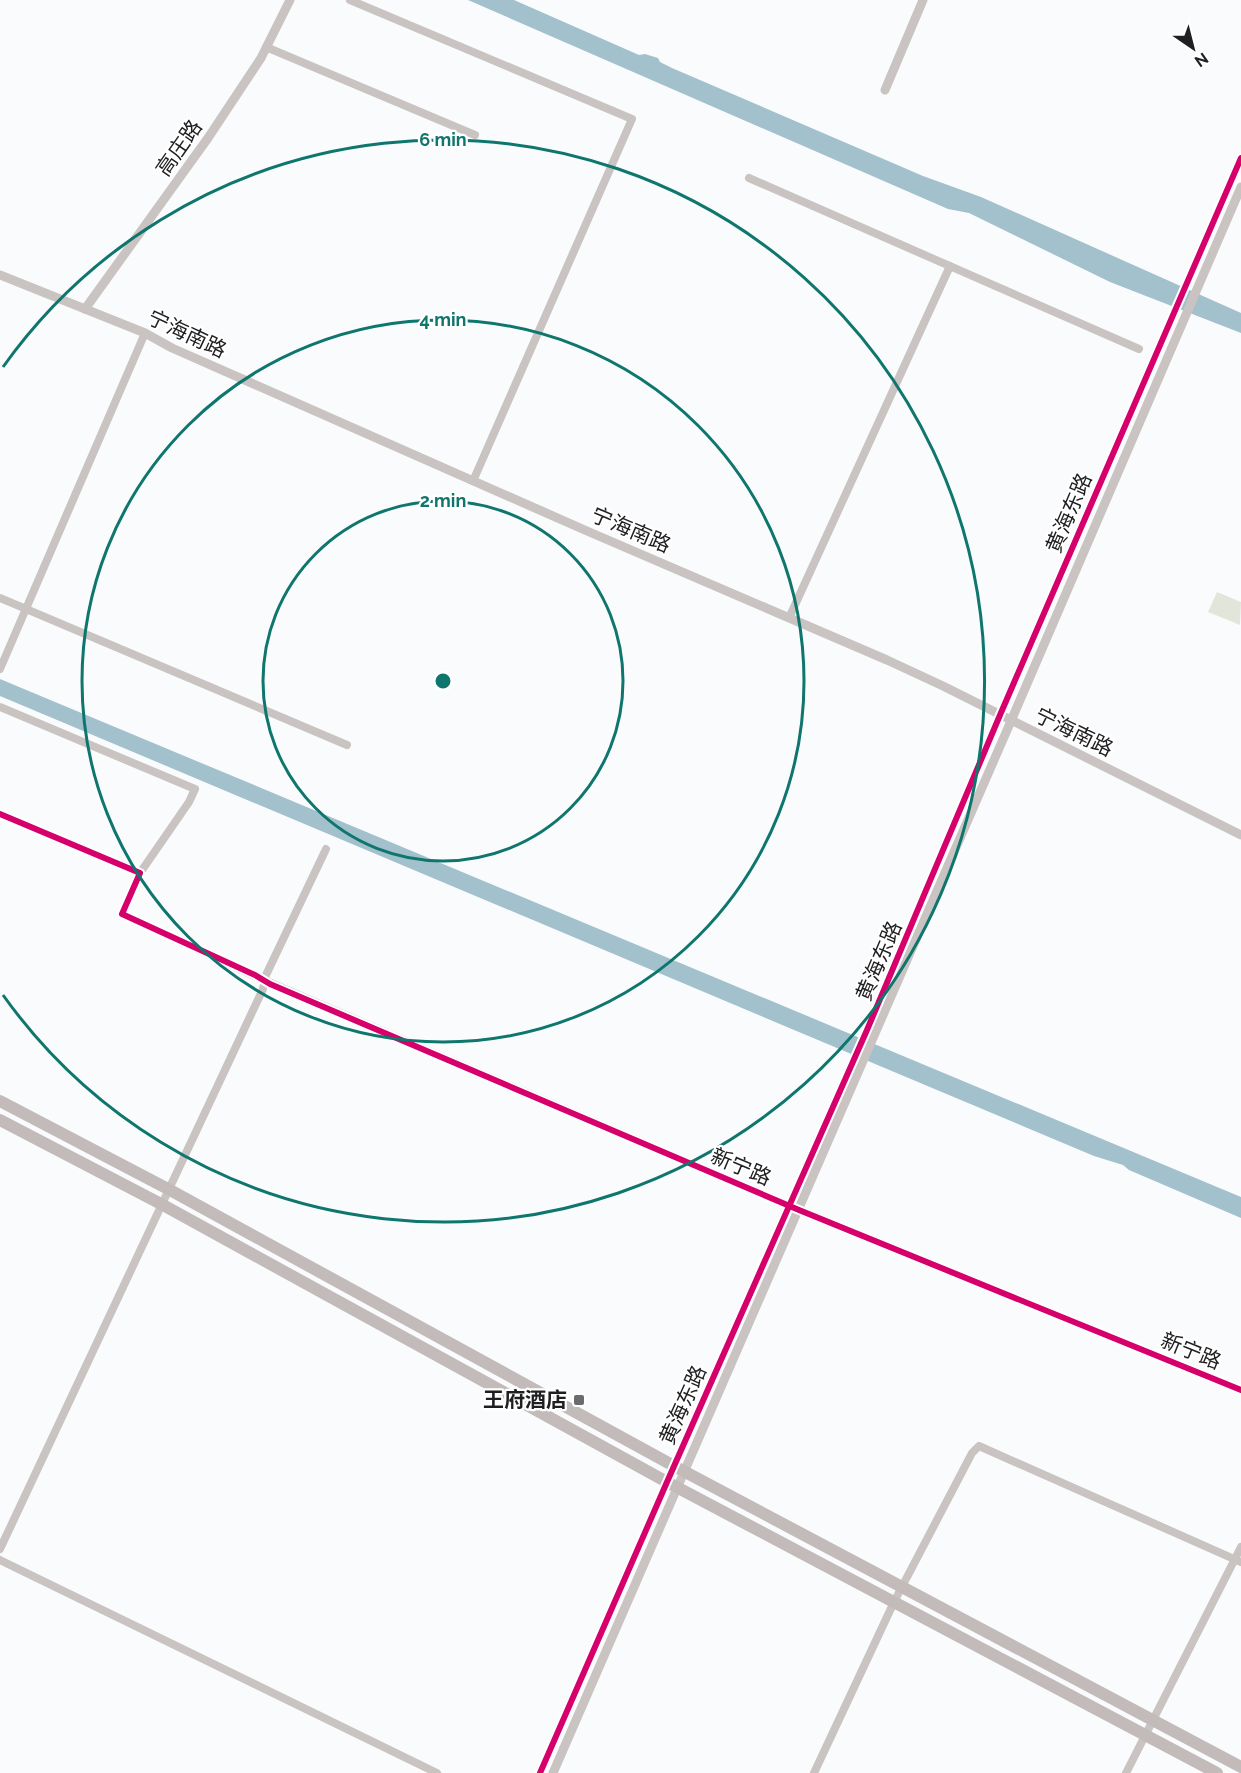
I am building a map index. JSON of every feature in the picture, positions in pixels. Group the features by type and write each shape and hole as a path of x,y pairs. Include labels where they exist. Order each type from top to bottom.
{"main road":[{"path":"0,1101 170,1190 679,1468 1241,1767"},
{"path":"0,1120 163,1205 672,1484 1217,1773"}],"street":[{"name":"高庄路","path":"85,309 208,138 267,47 290,0"},
{"path":"350,0 632,119 473,480"},
{"path":"885,90 922,0"},
{"path":"267,47 475,135"},
{"name":"黄海东路","path":"540,1773 672,1484 855,1070 1000,715 1241,158"},
{"path":"749,178 1139,349"},
{"name":"黄海东路","path":"871,1032 1011,721 1241,188"},
{"path":"789,618 950,266"},
{"name":"宁海南路","path":"0,275 145,333 172,348 943,686 1241,835"},
{"path":"0,669 145,333"},
{"path":"0,598 347,745"},
{"path":"0,707 195,789 189,802 140,873 122,914 265,981"},
{"path":"0,814 140,873"},
{"path":"0,1549 170,1190 263,989 266,975 326,849"},
{"name":"新宁路","path":"265,981 795,1208 1241,1390"},
{"path":"814,1773 894,1602 972,1453 979,1446 1238,1561"},
{"name":"黄海东路","path":"553,1773 672,1484"},
{"path":"1126,1773 1238,1561 1241,1546"},
{"path":"0,1560 437,1773"}],"shaded area":[{"path":"1217,592 1241,602 1240,625 1208,612"}],"water":[{"path":"468,0 514,0 639,55 645,54 658,58 660,62 672,68 923,176 981,197 1241,313 1241,333 1110,282 969,213 948,209"},
{"path":"0,679 1241,1197 1241,1218 1129,1170 1123,1165 1094,1156 0,696"}],"cycle path":[{"path":"540,1773 867,1030 1000,715 1241,158"},
{"path":"0,814 140,873 122,914 270,984 799,1210 1241,1390"}],"place":[{"name":"王府酒店","path":"579,1400"}]}
